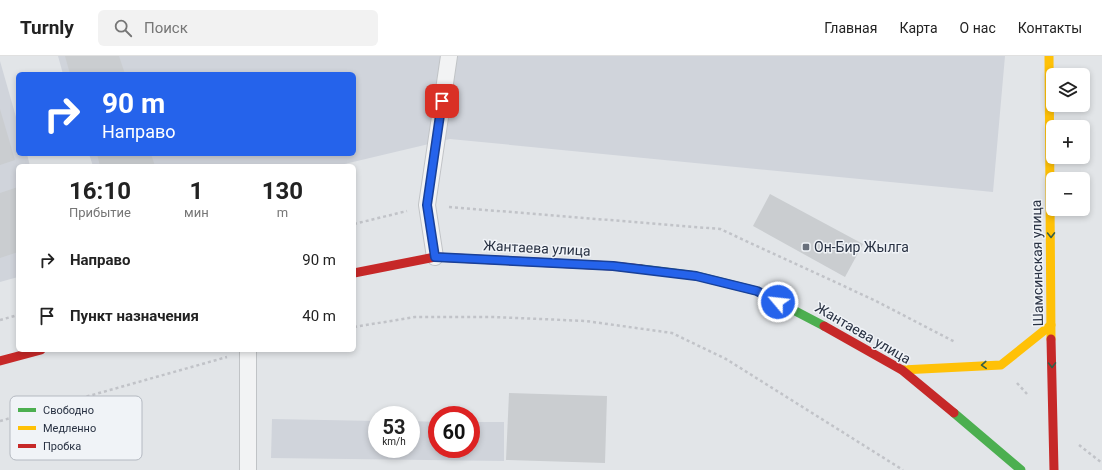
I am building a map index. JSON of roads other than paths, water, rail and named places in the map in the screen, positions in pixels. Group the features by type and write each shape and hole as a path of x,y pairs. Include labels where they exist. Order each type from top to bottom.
{"main road":[{"name":"Шамсинская улица","path":"1049,56 1054,470"},
{"name":"Жантаева улица","path":"356,273 435,257 613,266 696,276 757,291 837,333 902,370 1021,470"},
{"path":"902,370 1001,365 1052,325"},
{"path":"0,361 34,352"}],"lane":[{"path":"435,257 427,205 449,56"},
{"path":"248,352 248,470"}],"place":[{"name":"Он-Бир Жылга","path":"806,247"}]}
